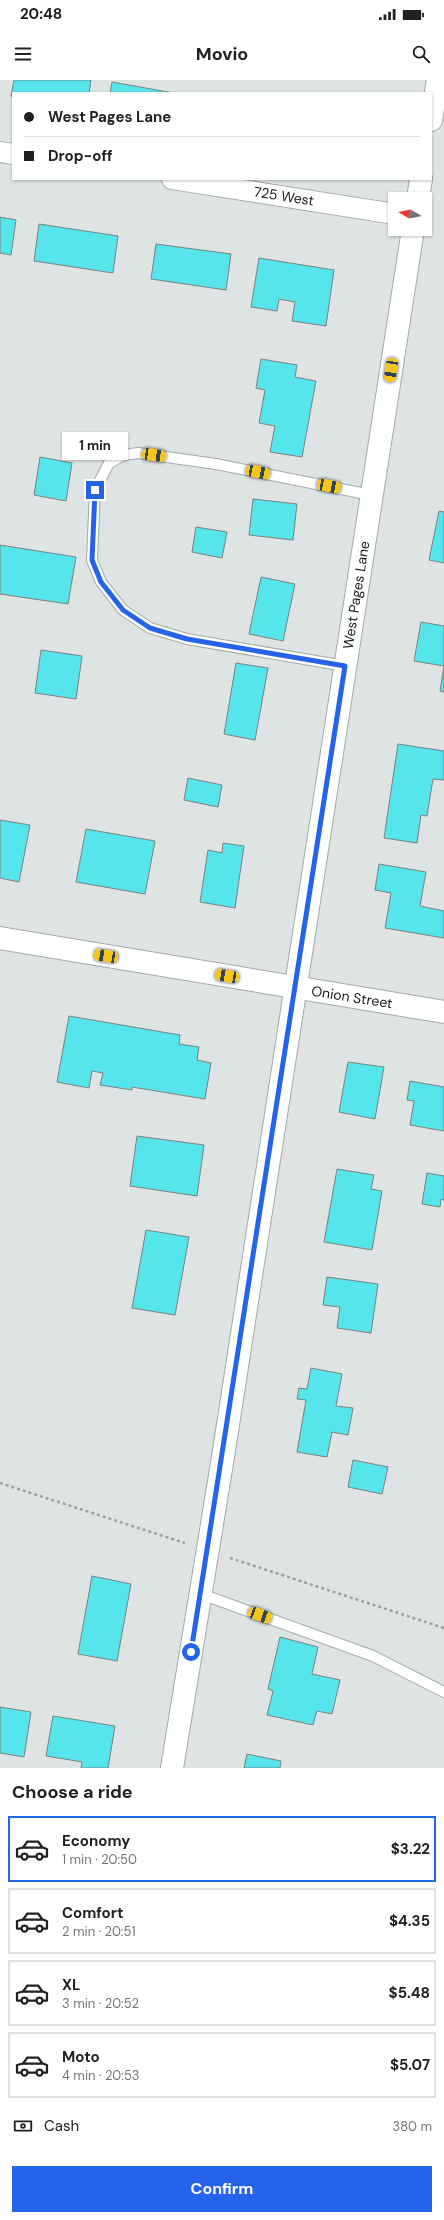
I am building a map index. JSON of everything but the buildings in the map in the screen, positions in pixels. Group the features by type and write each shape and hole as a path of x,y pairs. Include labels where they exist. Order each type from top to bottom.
{"street":[{"path":"432,114 438,80"},
{"path":"0,152 12,154"},
{"name":"725 West","path":"178,180 388,213"},
{"path":"419,192 421,180"},
{"name":"West Pages Lane","path":"172,1768 201,1594 412,236"},
{"name":"Onion Street","path":"0,938 444,1012"}],"lane":[{"path":"345,666 187,639 150,628 123,610 101,582 92,560 95,490 109,462 124,455 138,453 216,464 371,495"},
{"path":"201,1594 373,1656 444,1692"}],"path":[{"path":"0,1483 182,1542"},
{"path":"229,1557 444,1628"}],"route":[{"path":"95,490 92,528 92,560 101,582 123,610 150,628 187,639 345,666 294,988 223,1457 191,1652"}]}
